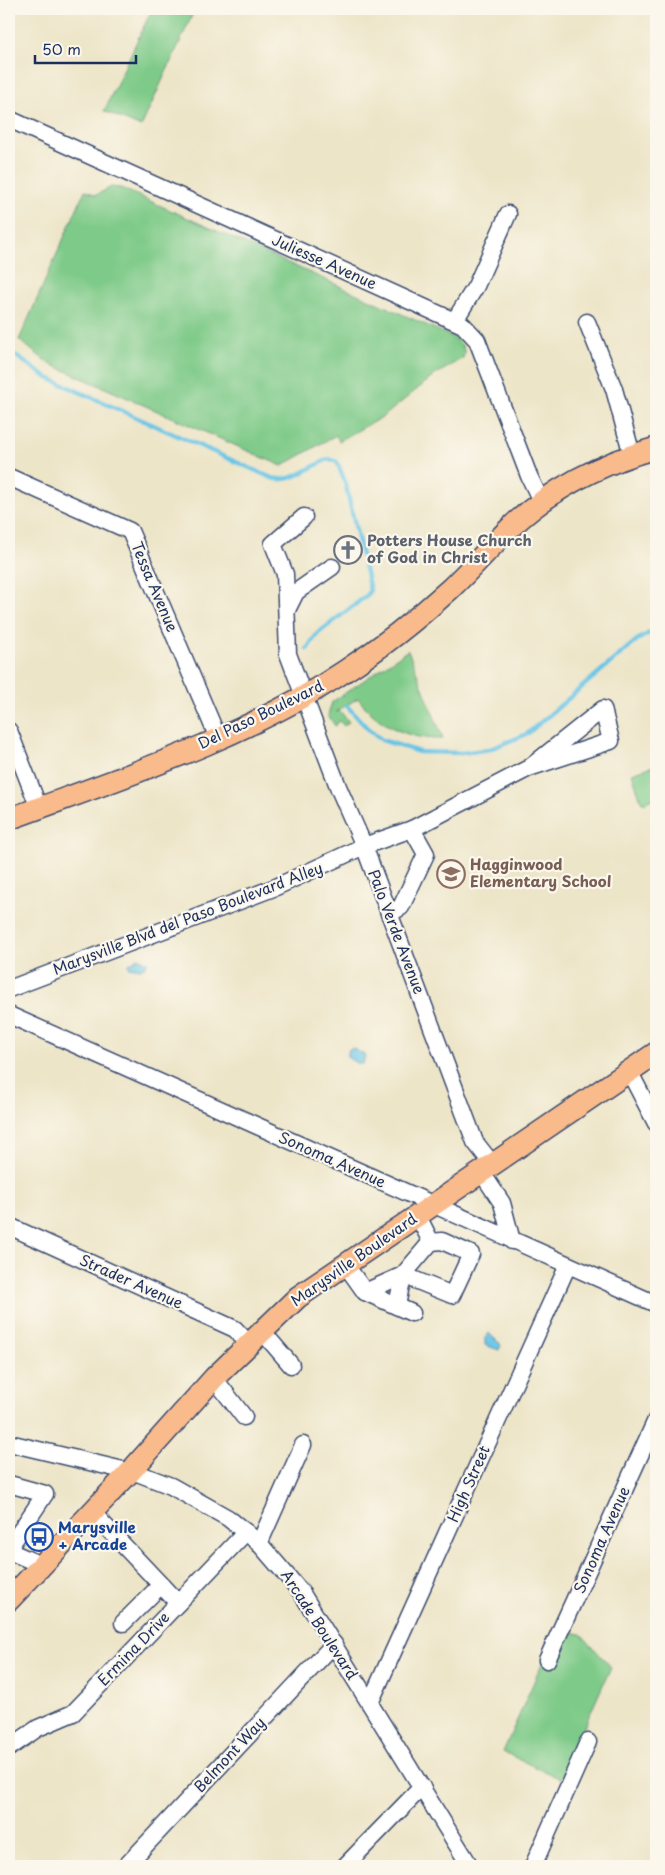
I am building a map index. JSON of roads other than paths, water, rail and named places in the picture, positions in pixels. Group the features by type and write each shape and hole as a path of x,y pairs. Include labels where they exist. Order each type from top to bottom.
{"main road":[{"name":"Del Paso Boulevard","path":"9,819 218,738 304,697 365,658 419,616 456,583 510,527 541,501 592,471 632,455 656,448"},
{"name":"Marysville Boulevard","path":"9,1600 130,1472 214,1378 298,1297 656,1053"}],"street":[{"name":"Juliesse Avenue","path":"9,119 455,320 472,332 477,340 528,476 541,501"},
{"path":"455,320 476,286 508,214"},
{"path":"587,322 614,389 632,455"},
{"name":"Tessa Avenue","path":"9,477 130,531 218,738"},
{"name":"Palo Verde Avenue","path":"304,517 272,544 285,574 288,654 364,846 475,1142 502,1203 512,1241"},
{"path":"287,610 296,592 332,567"},
{"name":"Marysville Blvd del Paso Boulevard Alley","path":"9,989 276,887 364,846 412,829 529,768 611,741 603,709 529,768"},
{"path":"9,731 39,808"},
{"path":"389,914 401,907 426,854 412,829"},
{"name":"Sonoma Avenue","path":"9,1015 426,1210 512,1241 656,1304"},
{"path":"629,1071 656,1123"},
{"path":"426,1210 436,1241"},
{"name":"Strader Avenue","path":"9,1226 255,1338 291,1365"},
{"path":"403,1274 452,1295 471,1254 436,1241"},
{"path":"365,1292 403,1274 436,1241"},
{"path":"345,1264 365,1292 404,1309 403,1274"},
{"name":"High Street","path":"370,1703 568,1265"},
{"path":"214,1378 244,1417"},
{"name":"Sonoma Avenue","path":"547,1660 656,1420"},
{"name":"Arcade Boulevard","path":"9,1443 130,1472 171,1486 200,1500 246,1532 301,1592 470,1866"},
{"path":"259,1544 303,1445"},
{"path":"9,1484 44,1494 9,1549 42,1565"},
{"path":"92,1512 178,1603"},
{"name":"Ermina Drive","path":"9,1748 38,1728 73,1713 246,1532"},
{"path":"123,1623 161,1585"},
{"name":"Belmont Way","path":"126,1866 334,1644"},
{"path":"533,1866 588,1742"},
{"path":"346,1866 422,1787"}],"water":[{"path":"139,957 147,962 146,966 140,969 129,967 129,964"},
{"path":"352,1048 365,1055 363,1064 356,1063 347,1057 349,1049"},
{"path":"489,1333 501,1345 499,1350 485,1345 485,1338"}],"waterway":[{"path":"9,351 46,377 272,478 287,479 329,459 337,462 345,482 370,590 366,596 317,634 307,649"},
{"path":"347,706 370,731 382,740 419,752 462,753 490,749 527,734 637,640 656,629"}],"place":[{"name":"Potters House Church of God in Christ","path":"348,550"},
{"name":"Hagginwood Elementary School","path":"451,874"},
{"name":"Marysville + Arcade","path":"39,1537"}]}
